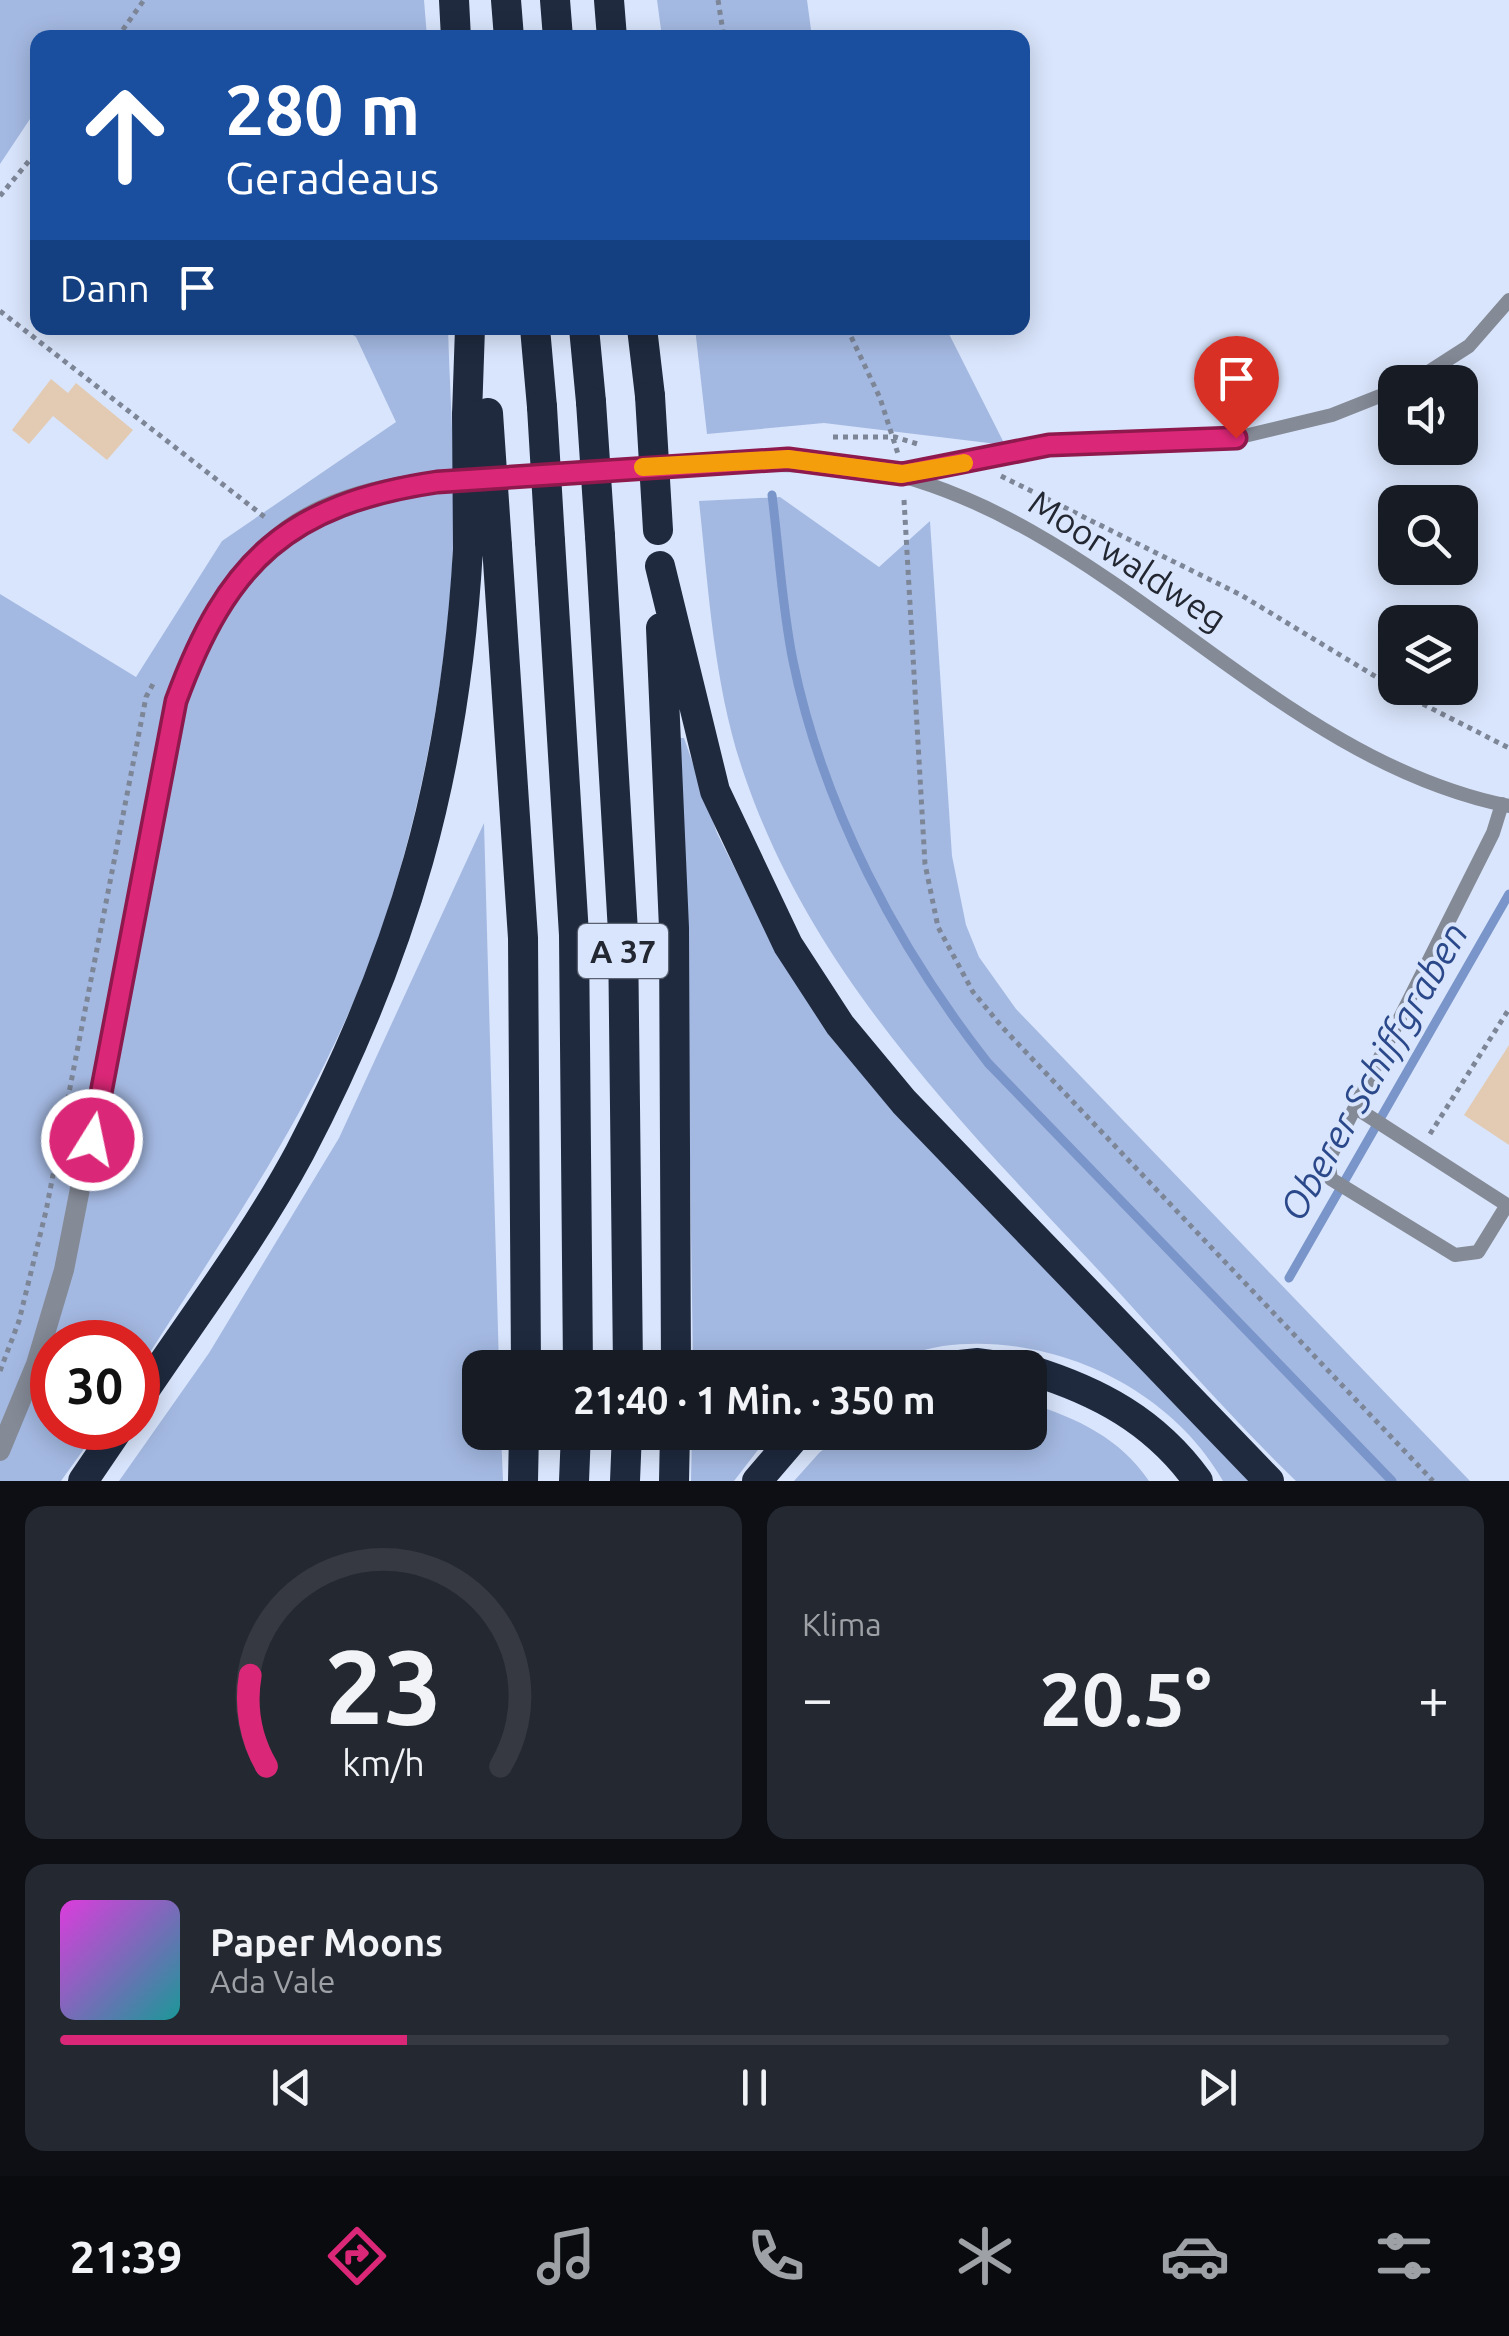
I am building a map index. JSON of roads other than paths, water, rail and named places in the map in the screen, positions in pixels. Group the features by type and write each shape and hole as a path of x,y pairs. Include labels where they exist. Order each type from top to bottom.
{"highway":[{"path":"454,0 456,30"},
{"path":"506,0 508,30"},
{"path":"555,0 557,30"},
{"path":"609,0 611,30"},
{"path":"472,335 482,548 522,938 526,1350"},
{"name":"A 37","path":"536,335 574,935 578,1350"},
{"name":"A 37","path":"585,335 623,932 628,1350"},
{"path":"643,335 660,566 674,928 676,1350"},
{"path":"160,1366 298,1154 362,1023 416,882 446,752 482,548"},
{"path":"660,566 715,791 788,946 840,1025 904,1102 1269,1481"},
{"path":"1047,1377 1118,1404 1156,1433 1198,1481"},
{"path":"83,1481 104,1450"},
{"path":"523,1481 524,1450"},
{"path":"574,1481 575,1450"},
{"path":"626,1450 626,1481"},
{"path":"674,1481 675,1450"},
{"path":"757,1481 783,1450"}],"street":[{"name":"Moorwaldweg","path":"0,1452 36,1364 64,1270 176,701 196,647 222,599 281,535 321,511 390,489 437,482 788,459 857,466"}],"lane":[{"path":"1440,365 1469,346 1509,300"},
{"path":"902,474 1049,445 1236,438 1332,414 1378,396"},
{"name":"Moorwaldweg","path":"857,466 902,474 965,497 1019,526 1371,756 1506,805 1328,1161 1331,1179 1455,1255 1478,1252 1508,1205 1356,1108"}],"waterway":[{"path":"772,495 789,641 823,769 868,873 923,972 988,1063 1392,1481"},
{"name":"Oberer Schiffgraben","path":"1289,1278 1509,894"}]}
